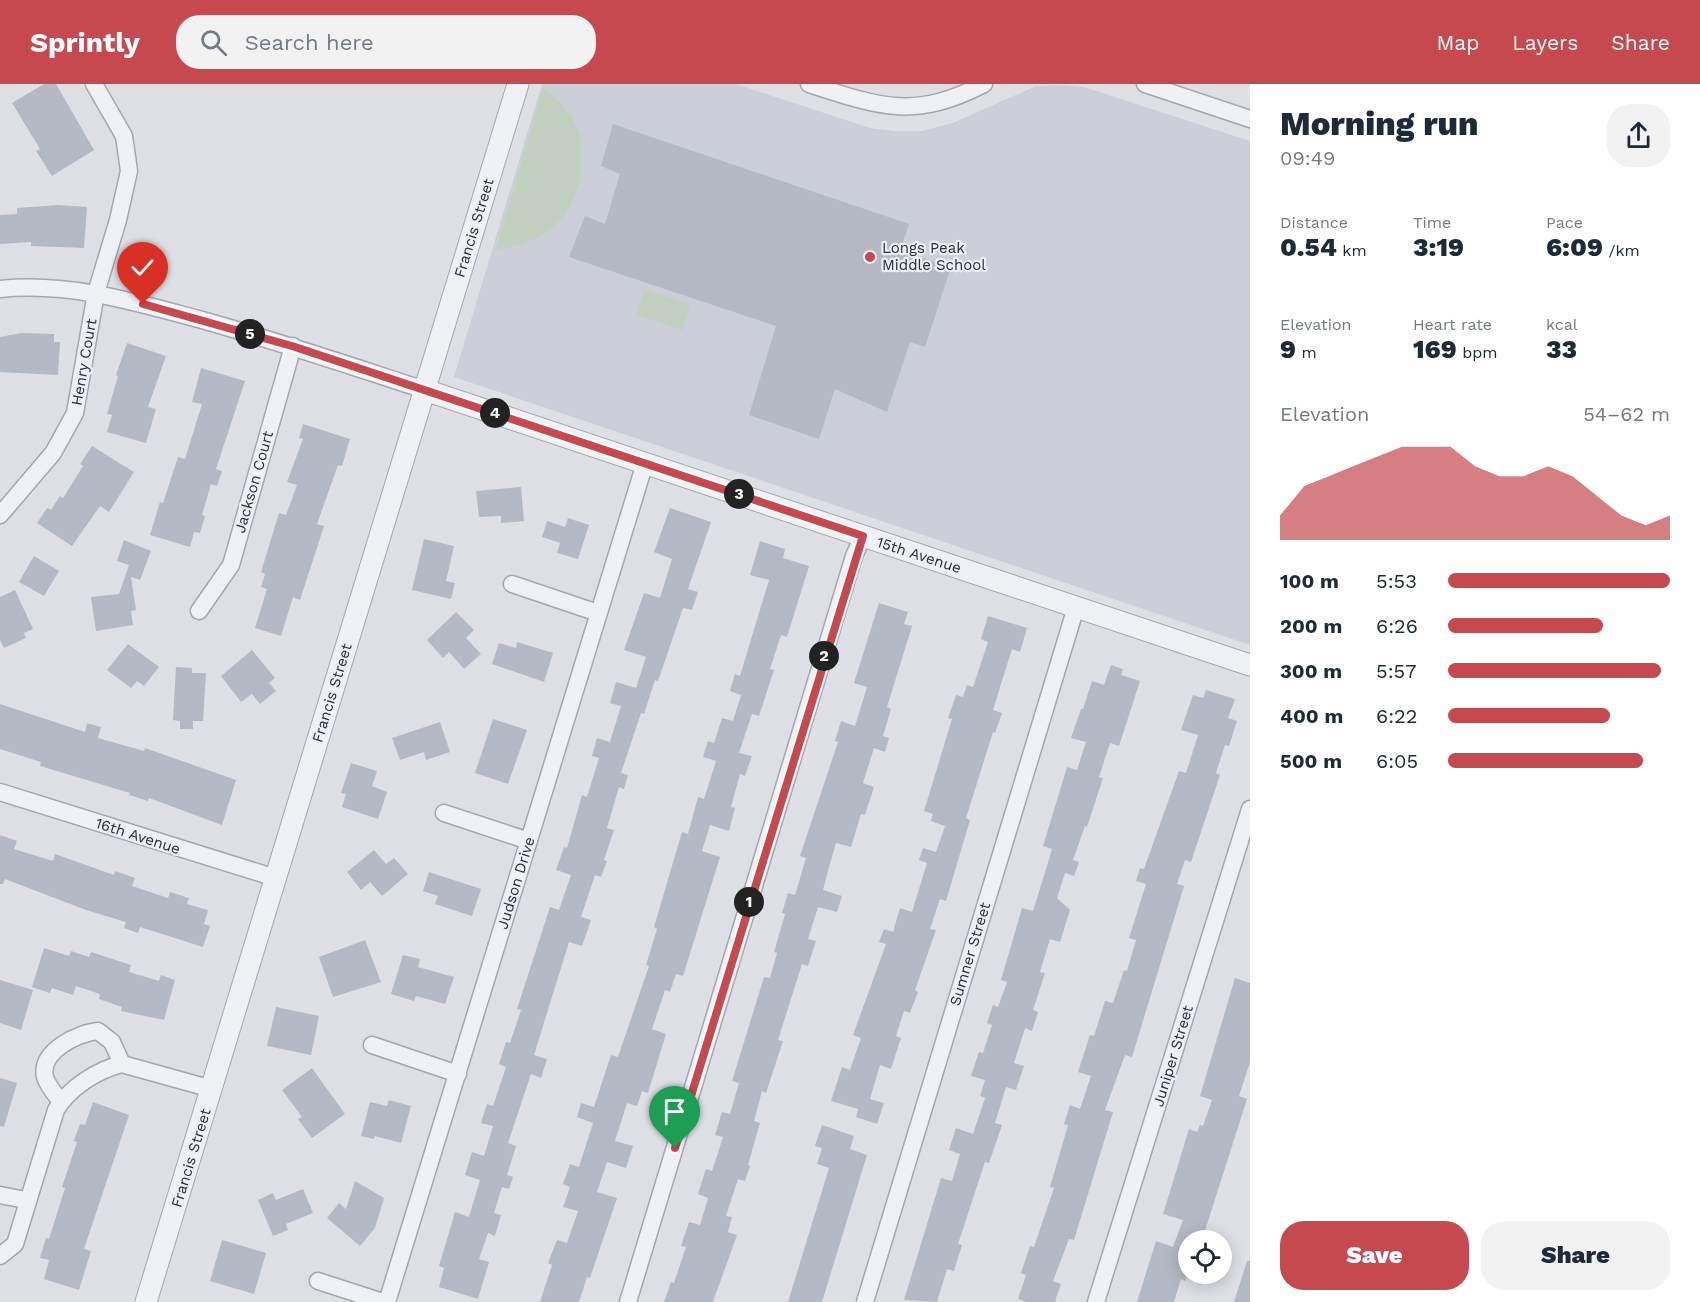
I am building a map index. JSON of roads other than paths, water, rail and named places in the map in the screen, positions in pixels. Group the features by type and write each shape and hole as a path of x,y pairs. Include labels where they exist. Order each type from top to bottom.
{"street":[{"name":"Henry Court","path":"0,515 53,453 75,413 96,293 118,220 129,171 123,136 94,84"},
{"name":"Francis Street","path":"146,1302 518,84"},
{"path":"809,84 858,92 885,107 920,107 954,99 984,84"},
{"path":"1145,84 1250,120"},
{"name":"15th Avenue","path":"0,289 32,286 96,293 292,346 1250,665"},
{"name":"Jackson Court","path":"199,611 231,565 292,346"},
{"name":"Judson Drive","path":"387,1302 645,463"},
{"path":"628,1302 863,536"},
{"path":"512,584 598,613"},
{"name":"Sumner Street","path":"865,1302 1076,607"},
{"name":"16th Avenue","path":"0,792 276,878"},
{"name":"Juniper Street","path":"1096,1302 1250,809"},
{"path":"444,813 529,841"},
{"path":"61,1102 45,1078 45,1066 62,1044 83,1032 98,1030 112,1042 122,1064"},
{"path":"372,1045 458,1074"},
{"path":"0,1256 15,1244 26,1200 64,1095 109,1067 122,1064 212,1089"},
{"path":"0,1194 26,1200"},
{"path":"318,1281 382,1302"}],"place":[{"name":"Longs Peak Middle School","path":"870,257"}]}
